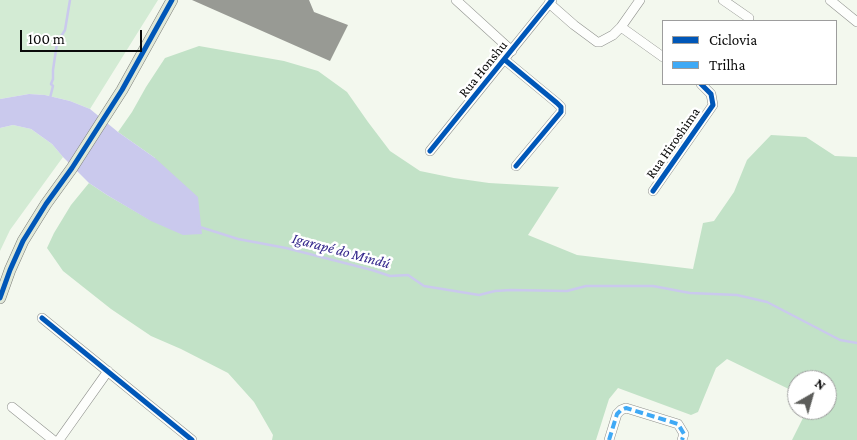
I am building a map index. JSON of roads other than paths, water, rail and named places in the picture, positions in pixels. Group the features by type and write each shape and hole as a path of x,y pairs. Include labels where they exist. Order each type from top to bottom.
{"main road":[{"path":"0,298 23,242 122,90 172,0"}],"street":[{"path":"456,0 512,51"},
{"path":"551,2 574,25 597,42 600,42 613,35 621,27 640,0"},
{"path":"722,0 749,18"},
{"path":"830,0 857,22"},
{"name":"Rua Honshu","path":"430,151 551,2"},
{"path":"621,27 662,56"},
{"path":"505,60 561,107 561,112 516,166"},
{"name":"Rua Hiroshima","path":"653,191 713,105 711,94 702,85"},
{"path":"42,318 192,440"},
{"path":"59,440 108,371"},
{"path":"12,407 53,440"},
{"path":"609,440 617,414 626,408 678,424 684,434 682,440"}],"water":[{"path":"29,94 45,95 70,101 90,109 118,132 155,158 198,197 202,234 183,235 151,221 107,195 89,183 52,144 31,129 13,125 0,128 0,99"}],"waterway":[{"path":"50,98 57,43 65,30 70,0"},
{"name":"Igarapé do Mindú","path":"200,227 238,239 286,248 390,276 408,275 424,286 479,295 511,290 567,291 586,286 653,286 690,293 737,295 767,302 840,340 857,343"}]}
